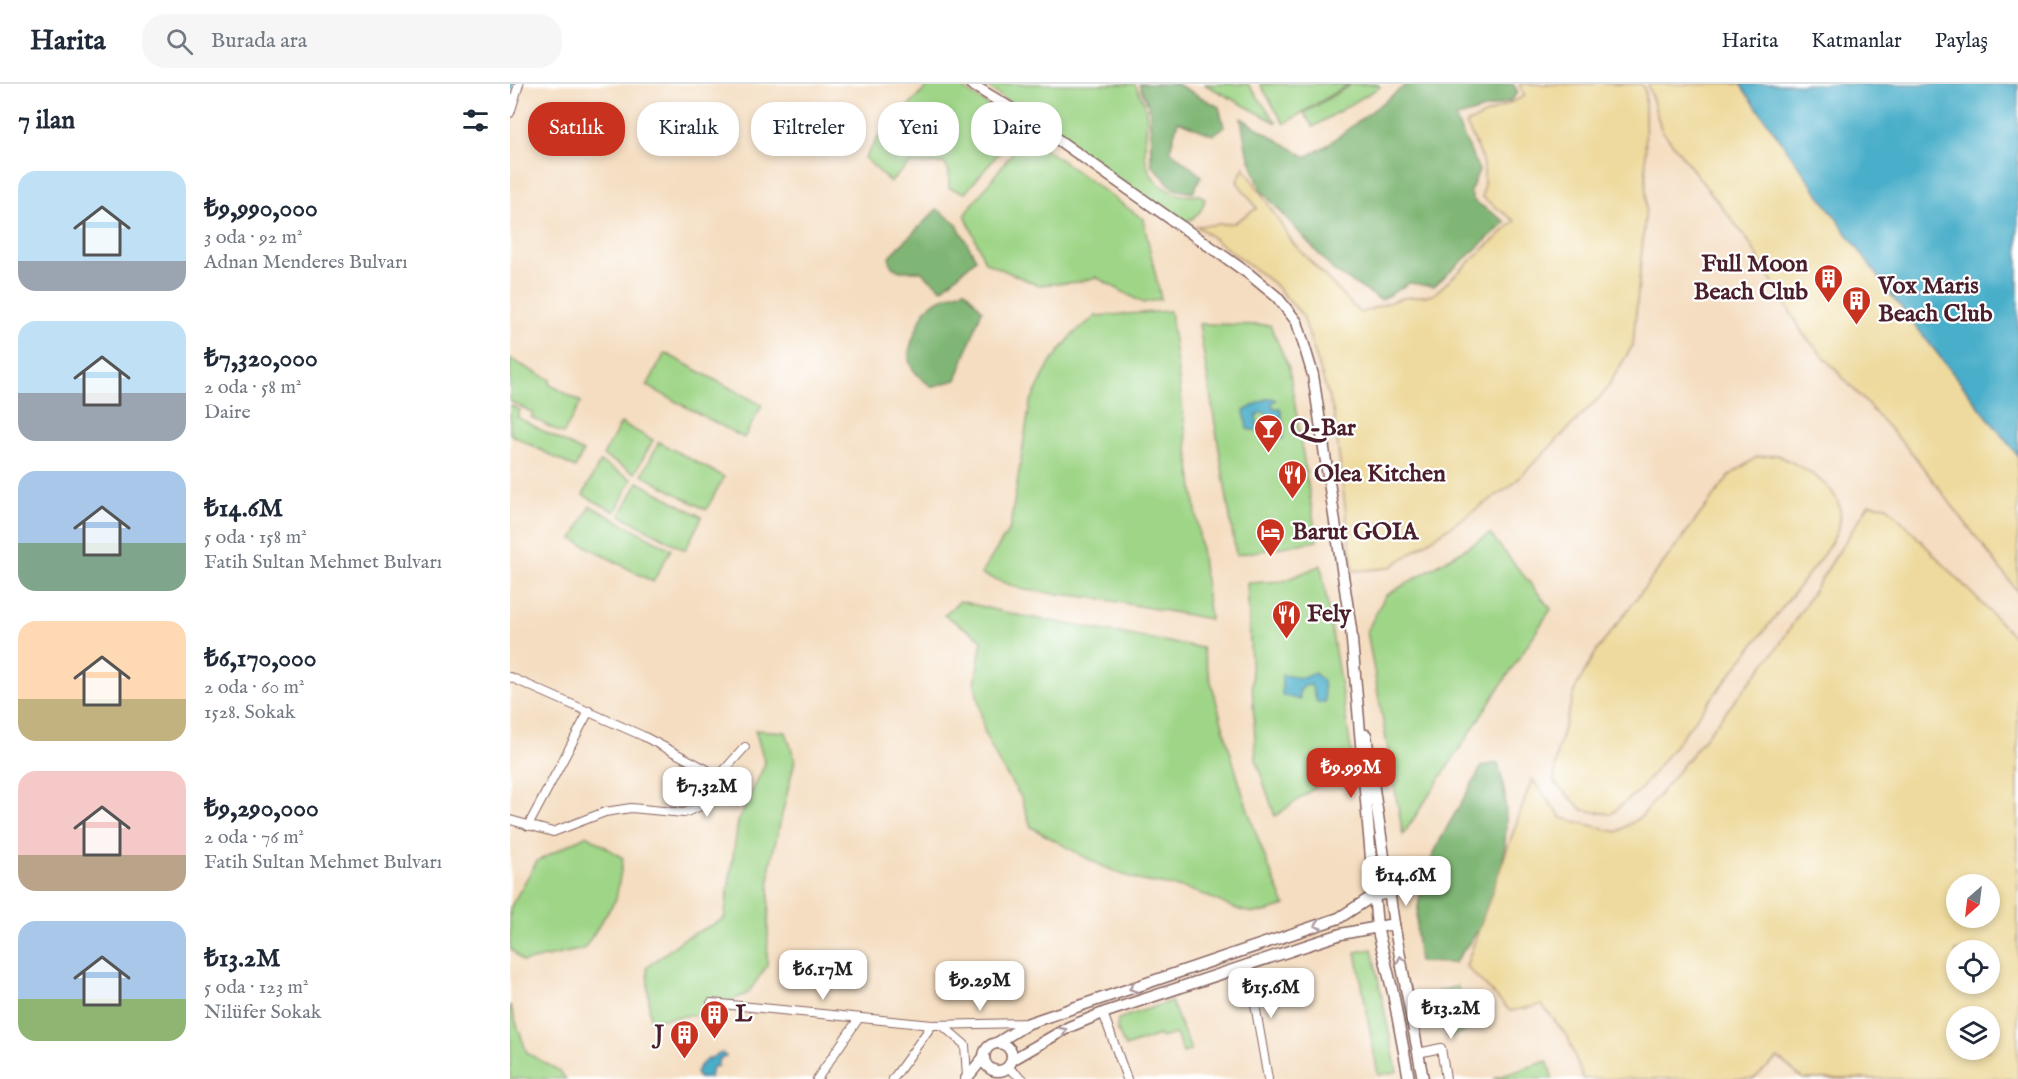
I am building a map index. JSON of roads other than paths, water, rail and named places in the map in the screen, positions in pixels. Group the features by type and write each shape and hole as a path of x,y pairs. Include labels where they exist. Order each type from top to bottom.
{"main road":[{"path":"971,84 1030,120 1249,274 1277,297 1297,322 1313,375 1352,629 1377,927 1394,993 1408,1079"},
{"path":"1359,699 1394,924 1423,1079"},
{"path":"967,1078 984,1057 987,1047 1029,1023 1339,918 1374,896 1389,893"},
{"path":"984,1057 989,1068 1002,1070 1069,1027 1103,1013 1341,934 1394,924"},
{"path":"997,1043 1009,1047 1002,1070"}],"street":[{"path":"510,113 519,84"},
{"path":"510,677 643,736 719,776"},
{"path":"528,826 589,711"},
{"path":"510,820 553,832 605,812 631,808 684,813 701,806 719,776 745,747"},
{"path":"1248,964 1268,1079"},
{"path":"711,1003 932,1025 1029,1023"},
{"path":"1103,1013 1127,1079"},
{"path":"817,1079 859,1018"},
{"path":"893,1079 932,1025"},
{"path":"942,1025 965,1045 967,1078"},
{"path":"1418,1053 1441,1048 1446,1079"},
{"path":"1002,1070 1023,1079"}],"water":[{"path":"1740,84 2018,84 2018,456 1889,292"},
{"path":"1266,399 1276,400 1272,403 1273,408 1280,408 1284,428 1283,438 1276,441 1267,413 1259,413 1256,417 1259,431 1247,429 1244,411"},
{"path":"1315,673 1323,681 1325,702 1317,702 1311,685 1304,686 1299,692 1300,700 1282,695 1282,675 1303,678"},
{"path":"722,1053 726,1056 718,1060 718,1066 712,1067 710,1078 698,1078 696,1072 701,1065"}],"waterway":[{"path":"510,88 511,84"}],"place":[{"name":"Full Moon Beach Club","path":"1829,304"},
{"name":"Vox Maris Beach Club","path":"1857,326"},
{"name":"Q-Bar","path":"1269,454"},
{"name":"Olea Kitchen","path":"1293,500"},
{"name":"Barut GOIA","path":"1271,558"},
{"name":"Fely","path":"1286,640"},
{"name":"L","path":"714,1040"},
{"name":"J","path":"685,1060"}]}
